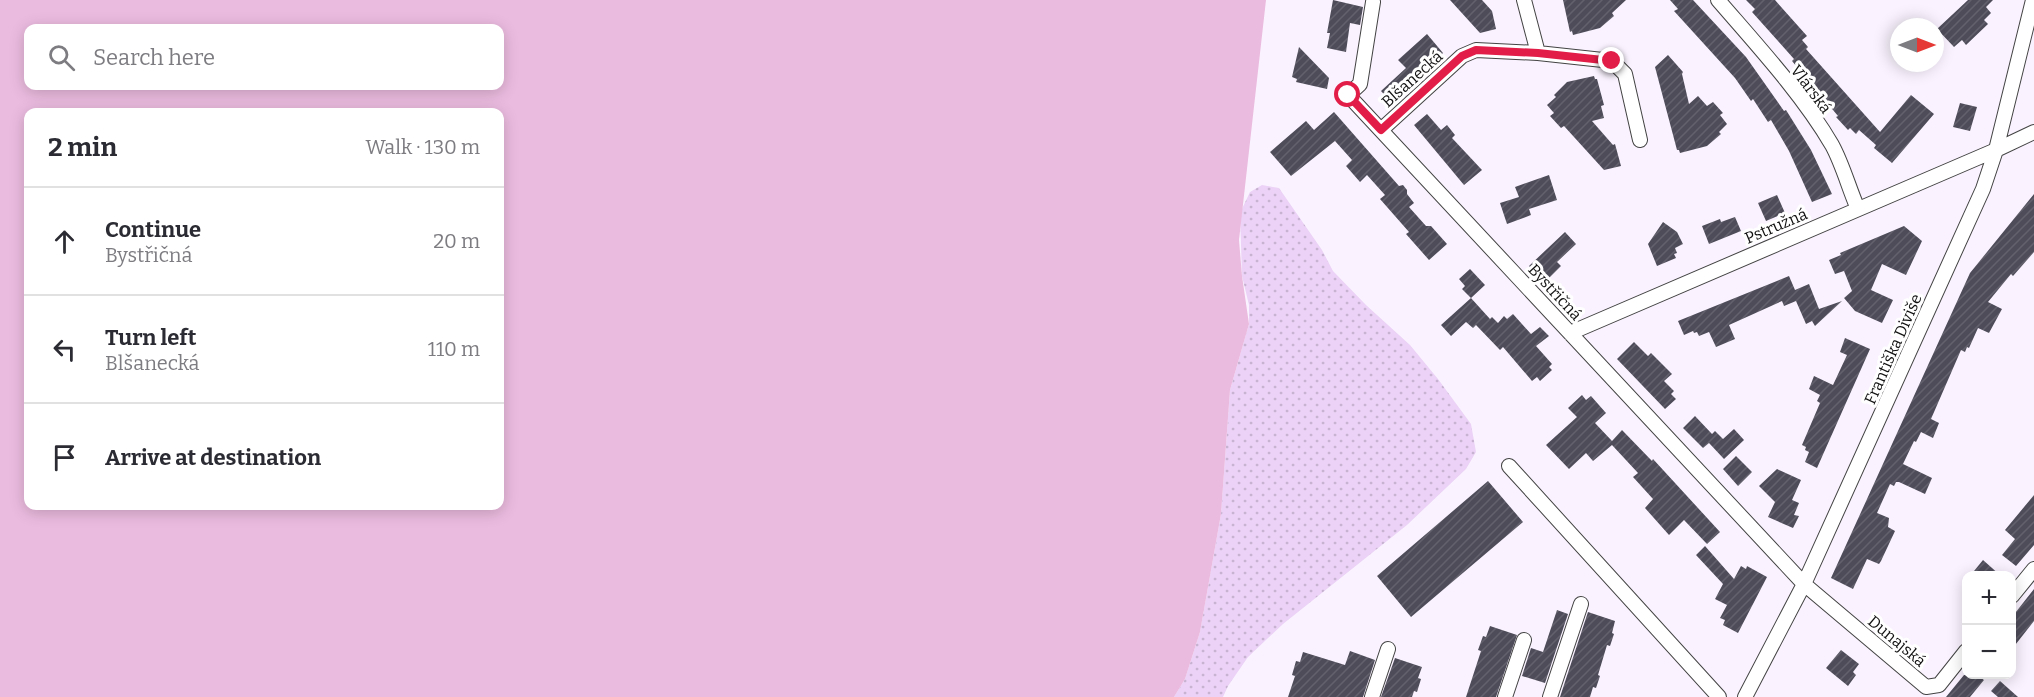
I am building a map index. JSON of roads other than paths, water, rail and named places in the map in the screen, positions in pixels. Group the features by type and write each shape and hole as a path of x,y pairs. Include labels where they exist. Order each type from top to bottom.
{"street":[{"path":"1524,0 1538,53"},
{"name":"Vlárská","path":"1718,0 1759,47 1832,146 1858,209"},
{"name":"Františka Diviše","path":"1745,697 1804,584 1974,210 1996,150 2033,0"},
{"name":"Bystřičná","path":"1373,2 1360,84 1348,95 1804,584"},
{"name":"Blšanecká","path":"1381,130 1462,56 1476,50 1538,53 1612,61 1624,74 1641,140"},
{"name":"Pstružná","path":"1570,333 2034,132"},
{"path":"1509,466 1719,697"},
{"path":"2016,591 2034,569"},
{"name":"Dunajská","path":"1804,584 1926,687 1939,685 1962,656"},
{"path":"1550,697 1581,604"},
{"path":"1505,697 1524,640"},
{"path":"1372,697 1388,649"}]}
